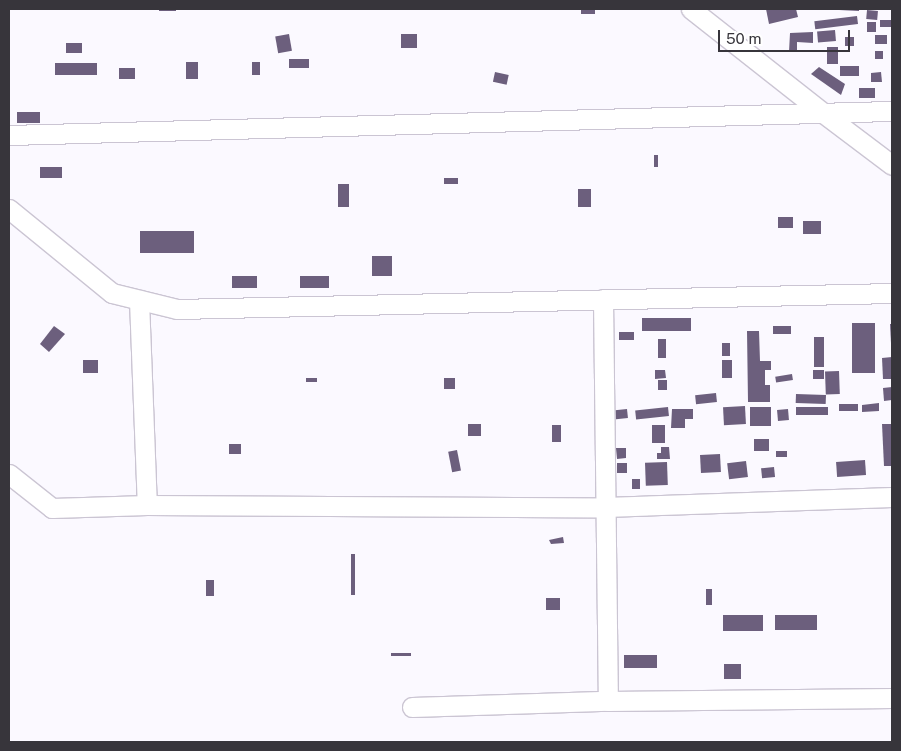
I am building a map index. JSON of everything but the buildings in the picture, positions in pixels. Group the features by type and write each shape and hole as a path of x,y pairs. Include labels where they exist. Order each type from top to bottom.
{"street":[{"path":"691,9 892,165"},
{"path":"9,135 892,112"},
{"path":"9,209 112,293 177,309 892,293"},
{"path":"603,299 608,701"},
{"path":"140,300 147,506"},
{"path":"9,474 52,508 147,506 606,507 892,498"},
{"path":"412,707 608,701 892,698"}]}
